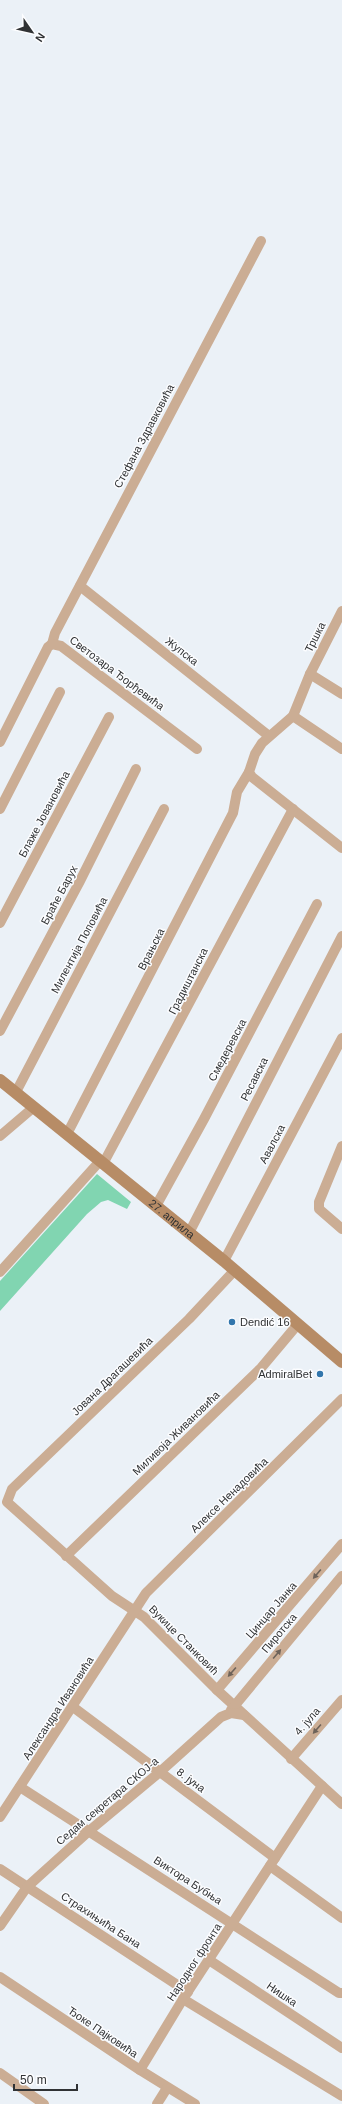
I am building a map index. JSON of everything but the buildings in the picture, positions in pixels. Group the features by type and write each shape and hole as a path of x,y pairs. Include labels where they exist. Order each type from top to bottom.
{"main road":[{"name":"27. априла","path":"0,1080 189,1233 342,1362"}],"street":[{"name":"Стефана Здравковића","path":"52,644 55,633 261,241"},
{"name":"Жупска","path":"80,586 269,736"},
{"name":"Тршка","path":"293,716 310,674 341,617"},
{"name":"Светозара Ђорђевића","path":"0,742 3,727 48,647 52,644 61,646 197,749"},
{"path":"310,674 342,694"},
{"path":"0,809 60,692"},
{"name":"Врањска","path":"68,1134 227,826 235,808 239,786 249,772 255,754 269,736 293,716"},
{"path":"293,716 342,749"},
{"name":"Блаже Јовановића","path":"0,923 109,717"},
{"name":"Браће Барух","path":"0,1031 136,769"},
{"path":"249,772 252,777 342,848"},
{"name":"Милентија Поповића","path":"16,1092 164,809"},
{"name":"Градиштанска","path":"0,1272 102,1162 293,809"},
{"name":"Смедеревска","path":"156,1206 204,1119 317,904"},
{"name":"Ресавска","path":"189,1233 342,936"},
{"name":"Авалска","path":"224,1262 342,1038"},
{"path":"0,1136 34,1107"},
{"path":"342,1146 319,1202 318,1209 342,1229"},
{"name":"Јована Драгашевића","path":"8,1498 12,1489 189,1319 234,1271"},
{"name":"Миливоја Живановића","path":"66,1556 261,1368 298,1324"},
{"name":"Алексе Ненадовића","path":"135,1611 152,1586 237,1505 342,1399"},
{"name":"Вукице Станковић","path":"8,1498 9,1505 66,1556 112,1596 144,1617 220,1693 228,1712"},
{"name":"Цинцар Јанка","path":"220,1693 342,1544"},
{"name":"Пиротска","path":"228,1712 342,1576"},
{"name":"Александра Ивановића","path":"0,1817 135,1611"},
{"path":"220,1693 224,1706 228,1712 244,1715 342,1804"},
{"name":"4. јула","path":"291,1759 342,1700"},
{"name":"8. јуна","path":"73,1707 160,1771 342,1918"},
{"name":"Седам секретара СКОЈ-а","path":"0,1926 27,1887 89,1831 228,1712"},
{"name":"Виктора Бубња","path":"20,1786 342,1993"},
{"name":"Народног фронта","path":"140,2070 186,1995 322,1786"},
{"name":"Страхињића Бана","path":"0,1868 186,1995 342,2096"},
{"name":"Нишка","path":"209,1960 342,2048"},
{"name":"Ђоке Пајковића","path":"0,1978 167,2088 195,2104"},
{"path":"0,2074 44,2104"},
{"path":"157,2104 167,2088"}],"green space":[{"path":"97,1174 131,1202 127,1209 108,1200 101,1202 87,1214 0,1311 0,1281"}],"place":[{"name":"Dendić 16","path":"232,1322"},
{"name":"AdmiralBet","path":"320,1374"}]}
